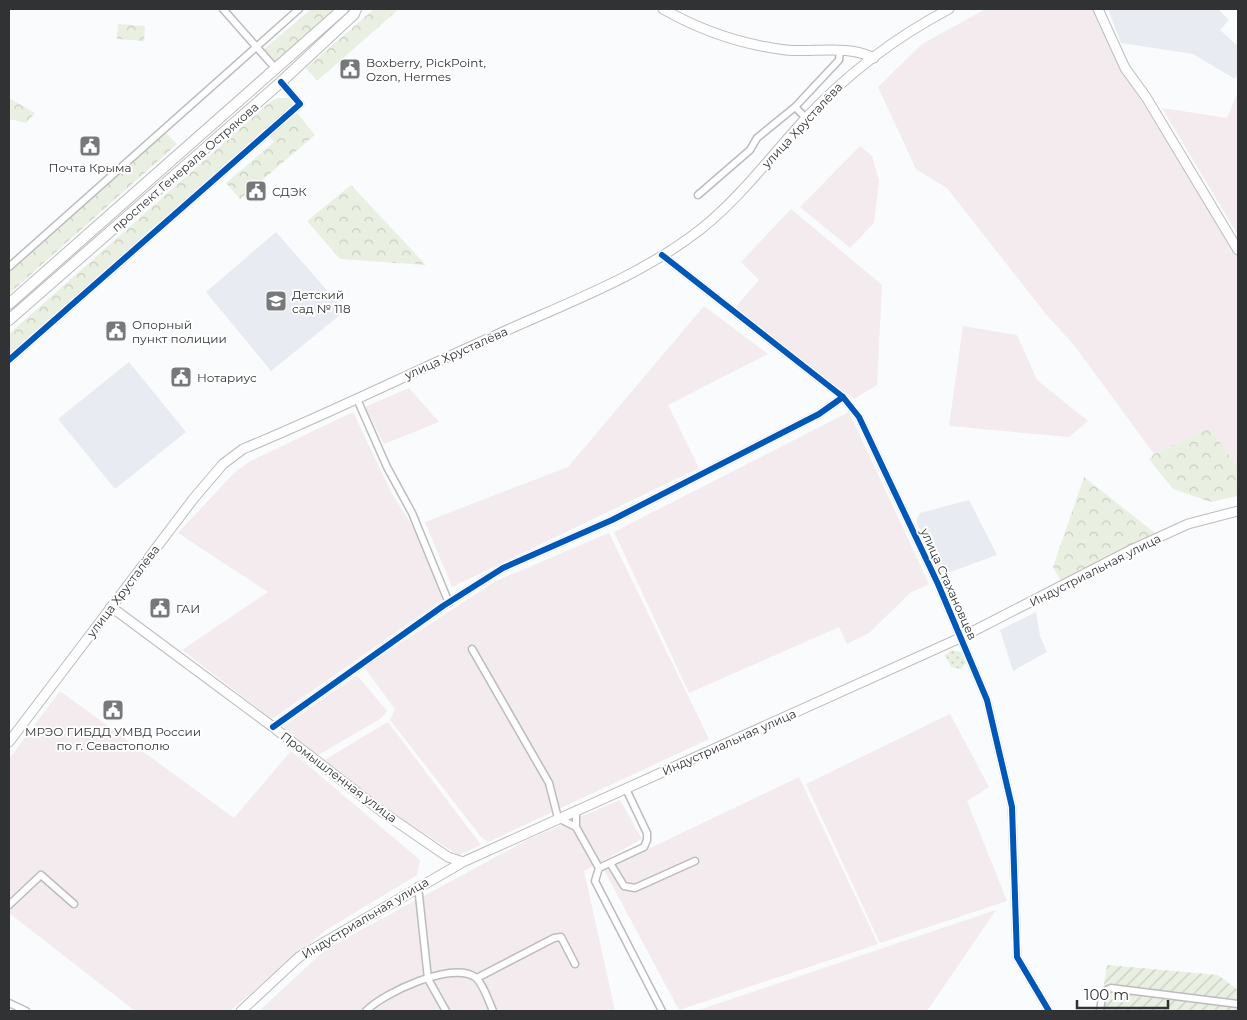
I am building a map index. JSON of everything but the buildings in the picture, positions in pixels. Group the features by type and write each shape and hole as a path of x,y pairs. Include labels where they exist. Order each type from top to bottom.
{"main road":[{"name":"проспект Генерала Острякова","path":"9,304 343,9"},
{"name":"проспект Генерала Острякова","path":"9,320 281,82 354,14 356,9"},
{"path":"663,9 703,29 739,41 787,50 864,52 874,58"},
{"name":"улица Хрусталёва","path":"9,742 189,504 223,464 243,449 357,399 639,269 662,255 700,230 726,207 806,118 845,80 874,58 949,9"},
{"path":"1098,9 1121,62 1146,97 1238,250"},
{"name":"Индустриальная улица","path":"241,1011 299,957 436,876 558,818 960,638 1188,524 1238,511"},
{"name":"Промышленная улица","path":"110,608 273,727 381,811 448,857 464,862"},
{"path":"436,876 445,868 448,857"}],"street":[{"path":"223,9 276,69"},
{"path":"9,267 255,46 299,9"},
{"path":"698,195 750,150 757,138 795,107 839,60 840,50"},
{"path":"9,360 300,104 281,82"},
{"path":"795,107 806,118"},
{"name":"улица Стахановцев","path":"662,255 842,397 859,417 938,584 987,700 1012,807 1017,957 1049,1011"},
{"path":"273,727 503,568 612,520 818,414 842,397"},
{"path":"357,399 386,467 412,513 450,603"},
{"path":"472,649 549,783 558,818 576,827"},
{"path":"626,789 647,833 647,840 644,847 599,868 595,876 596,886 662,1011"},
{"path":"576,810 576,827 599,868"},
{"path":"610,863 624,886 635,888 695,861"},
{"path":"9,905 40,875 74,904"},
{"path":"418,886 428,979 446,1011"},
{"path":"477,978 554,938 561,937 575,964"},
{"path":"366,1011 375,1001 428,979 466,972 477,978 493,1011"},
{"path":"1100,1011 1102,994 1111,988 1238,1004"},
{"path":"9,1003 26,1011"}],"shaded area":[{"path":"986,9 1096,9 1118,64 1238,254 1238,463 1236,464 1209,428 1154,454 1074,345 1045,313 947,188 916,169 878,87 922,44"},
{"path":"1108,9 1218,9 1229,20 1220,30 1238,46 1238,73 1235,79 1193,54 1121,43"},
{"path":"1238,92 1238,235 1162,108 1227,118"},
{"path":"860,146 872,156 879,181 874,223 850,248 800,207"},
{"path":"791,209 882,285 877,385 854,399 734,309 759,280 741,262"},
{"name":"Детский сад № 118","path":"276,232 345,311 271,371 206,292"},
{"path":"704,306 768,354 668,405 699,468 452,587 425,522 568,467"},
{"path":"963,326 1017,335 1037,380 1088,421 1069,437 949,426"},
{"path":"129,362 186,432 115,489 58,419"},
{"path":"409,388 439,422 384,444 365,407"},
{"path":"353,412 392,494 413,527 446,597 272,719 182,650 268,592 178,533 234,473 249,462"},
{"path":"849,412 929,584 910,593 869,633 847,644 839,627 689,693 614,532"},
{"path":"969,500 997,555 945,574 937,569 916,521 920,513"},
{"path":"609,533 709,739 488,842 482,838 390,720 395,709 364,667 496,581"},
{"path":"1036,612 1040,636 1047,652 1013,671 1000,630"},
{"path":"357,675 387,711 380,719 318,755 283,727"},
{"path":"60,691 234,818 291,751 420,860 417,875 326,930 230,1011 135,1011 9,913 9,759"},
{"path":"950,714 989,787 967,801 1007,901 880,943 806,784"},
{"path":"388,722 481,845 458,855 380,805 323,761"},
{"path":"799,777 878,944 679,1010 604,870"},
{"path":"620,800 642,839 584,871 615,1011 259,1011 326,949 529,839"},
{"path":"996,910 927,1011 696,1011"}],"green space":[{"path":"311,9 335,9 275,63 263,50"},
{"path":"374,9 399,9 317,81 306,68"},
{"path":"118,24 145,26 144,41 117,39"},
{"path":"9,98 35,113 26,123 9,119"},
{"path":"279,98 289,98 293,103 292,107 9,355 9,334 271,101"},
{"path":"297,113 315,135 240,199 226,183 274,142 269,136"},
{"path":"166,133 177,144 9,294 9,270"},
{"path":"351,185 426,265 340,259 307,221"},
{"path":"1209,428 1236,464 1238,463 1238,496 1211,502 1173,489 1149,459 1154,454"},
{"path":"1084,477 1155,533 1061,581 1053,567"},
{"path":"952,650 961,652 966,663 961,669 951,667 945,655"},
{"path":"1107,965 1218,975 1238,990 1238,1011 1100,1011"}],"cycle path":[{"path":"9,360 300,104 281,82"},
{"path":"662,255 843,397 859,417 938,584 987,700 1012,807 1017,957 1049,1011"},
{"path":"273,727 443,606 503,568 612,520 819,414 843,397"}],"place":[{"name":"Boxberry, PickPoint, Ozon, Hermes","path":"350,69"},
{"name":"Почта Крыма","path":"90,146"},
{"name":"СДЭК","path":"256,191"},
{"name":"Детский сад № 118","path":"276,301"},
{"name":"Опорный пункт полиции","path":"116,331"},
{"name":"Нотариус","path":"181,377"},
{"name":"ГАИ","path":"160,608"},
{"name":"МРЭО ГИБДД УМВД России по г. Севастополю","path":"113,710"}]}
